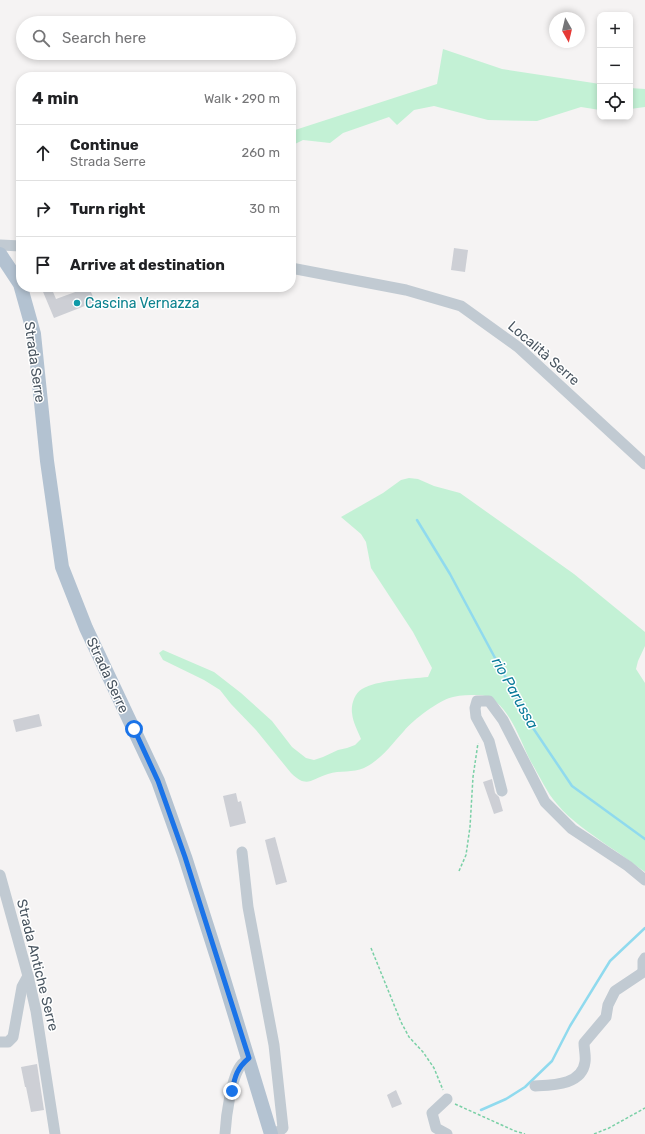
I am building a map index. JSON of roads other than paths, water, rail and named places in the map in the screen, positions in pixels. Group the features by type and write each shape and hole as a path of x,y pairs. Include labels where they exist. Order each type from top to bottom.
{"main road":[{"name":"Strada Serre","path":"0,254 16,278"},
{"name":"Strada Serre","path":"22,292 34,334 47,461 62,567 86,628 158,781 185,857 249,1058 271,1134"}],"street":[{"path":"0,245 16,246"},
{"name":"Località Serre","path":"296,269 406,290 461,306 518,346 645,464"},
{"path":"502,791 489,741 476,717 475,708 477,701 489,702 503,720 545,802 572,829 628,866 645,880"},
{"path":"242,852 248,907 274,1045 284,1128 276,1134"},
{"name":"Strada Antiche Serre","path":"0,875 28,976 36,1011 55,1134"},
{"path":"535,1086 562,1084 580,1075 585,1063 584,1043 606,1017 608,1005 615,991 644,971 643,961 645,958"},
{"path":"0,1042 8,1042 13,1037 22,987 28,976"},
{"path":"225,1134 226,1119 235,1077 241,1065 249,1058"},
{"path":"447,1099 432,1113 436,1128 447,1134"}],"waterway":[{"name":"rio Parussa","path":"417,520 450,574 531,725 572,786 645,839"},
{"path":"481,1110 506,1099 525,1087 552,1061 570,1026 610,961 645,928"}],"place":[{"name":"Cascina Vernazza","path":"77,303"}]}
